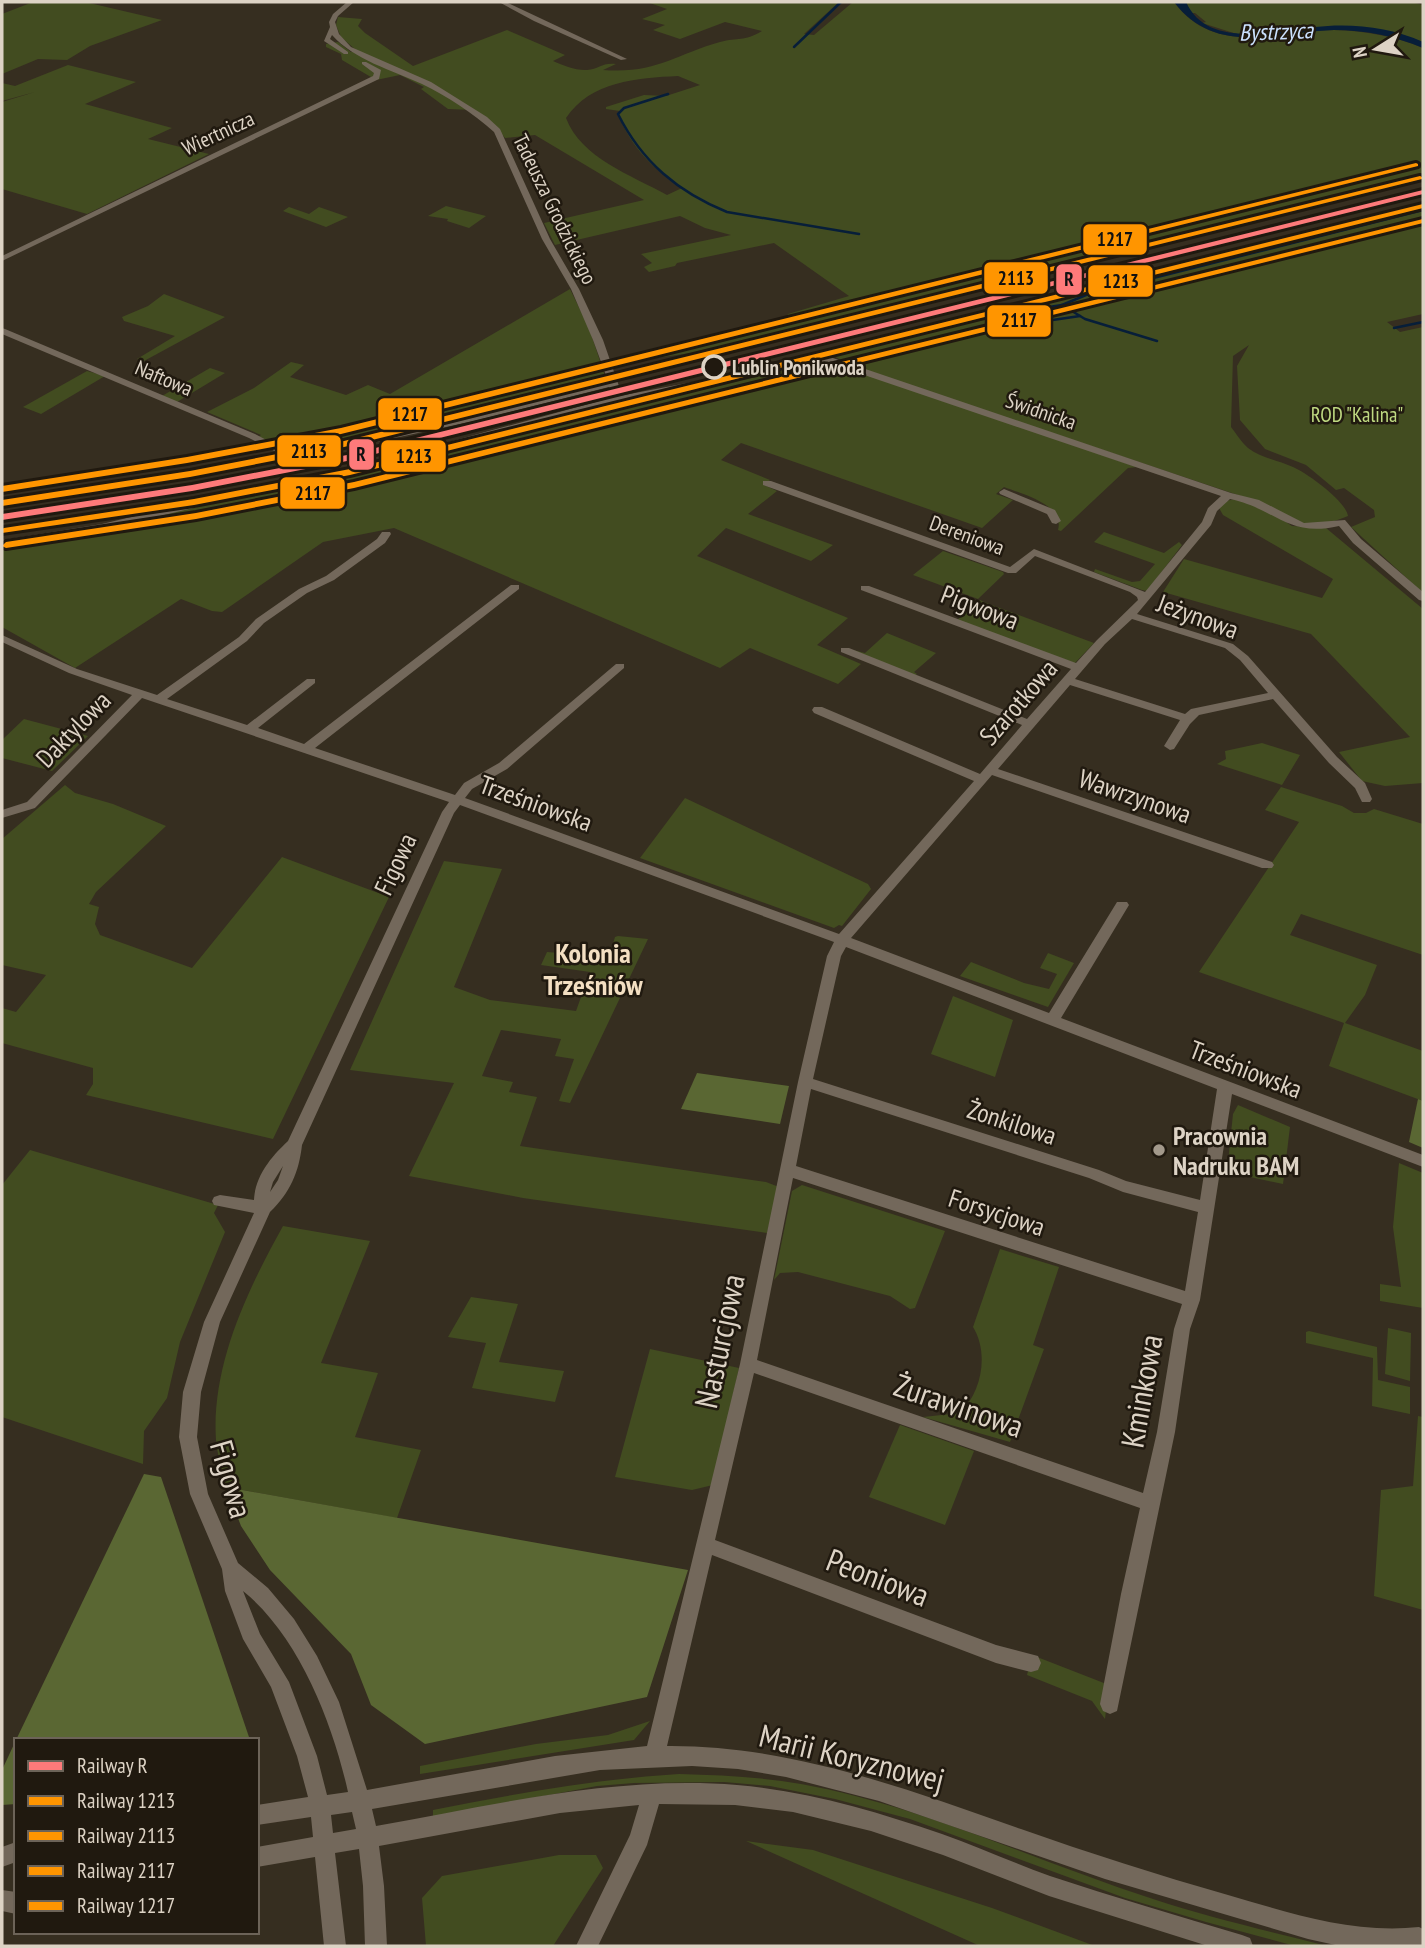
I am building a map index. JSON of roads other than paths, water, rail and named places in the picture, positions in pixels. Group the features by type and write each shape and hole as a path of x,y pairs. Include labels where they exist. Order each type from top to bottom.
{"street":[{"path":"333,28 334,16 351,2"},
{"path":"502,2 622,59"},
{"name":"Wiertnicza","path":"2,259 379,75 375,69 326,40 333,28"},
{"name":"Tadeusza Grodzickiego","path":"333,28 349,48 422,80 494,128 546,239 575,289 598,340 617,395 614,400"},
{"name":"Naftowa","path":"2,331 252,436 292,457 474,418 612,383"},
{"name":"Świdnicka","path":"2,543 102,527 218,499 360,470 614,400 827,359 1228,495 1256,502 1295,525 1320,527 1341,522 1357,541 1423,598"},
{"name":"Dereniowa","path":"767,483 1012,571 1034,552 1134,590 1142,595 1144,601"},
{"path":"1004,492 1051,512 1056,521"},
{"name":"Szarotkowa","path":"842,940 1078,668 1144,601 1207,523 1212,510 1228,495"},
{"path":"159,699 243,639 260,621 303,591 330,578 381,541 386,534"},
{"path":"307,748 515,587"},
{"name":"Pigwowa","path":"865,588 1078,668"},
{"name":"Jeżynowa","path":"1130,615 1229,646 1244,658 1333,760 1361,786 1366,799"},
{"name":"Trześniowska","path":"2,638 49,662 456,800 842,940 1225,1088 1423,1161"},
{"path":"845,650 1029,724"},
{"name":"Figowa","path":"335,1946 320,1805 307,1756 279,1682 253,1639 234,1591 231,1569 199,1494 190,1454 188,1417 198,1367 212,1322 264,1208 278,1196 289,1175 294,1145 456,800 468,786 503,766 620,666"},
{"path":"248,730 311,681"},
{"path":"1068,681 1186,718"},
{"name":"Daktylowa","path":"2,814 31,805 140,693"},
{"path":"1170,746 1179,736 1186,718 1195,712 1276,695"},
{"name":"Wawrzynowa","path":"818,710 985,775 1267,865"},
{"path":"1052,1021 1122,905"},
{"name":"Nasturcjowa","path":"655,1755 748,1364 805,1082 834,956 842,940"},
{"name":"Żonkilowa","path":"805,1082 1094,1174 1123,1186 1205,1208"},
{"name":"Kminkowa","path":"1111,1704 1149,1503 1166,1432 1182,1329 1192,1300 1225,1088"},
{"name":"Forsycjowa","path":"788,1170 1192,1300"},
{"path":"220,1201 264,1208"},
{"name":"Żurawinowa","path":"748,1364 1149,1503"},
{"name":"Peoniowa","path":"705,1544 996,1654 1031,1663"},
{"name":"Figowa","path":"231,1569 267,1601 296,1637 336,1719 368,1838 376,1946"},
{"name":"Marii Koryznowej","path":"259,1815 360,1801 559,1764 614,1757 655,1755 784,1766 881,1790 1150,1883 1314,1930 1385,1944 1419,1938 1423,1941"},
{"path":"587,1946 640,1838 652,1794"},
{"name":"Marii Koryznowej","path":"259,1857 560,1803 652,1794 736,1795 781,1801 871,1821 943,1845 1049,1886 1242,1946"}],"water":[{"path":"1174,2 1186,2 1197,18 1212,28 1229,33 1270,33 1352,26 1412,37 1423,42 1423,48 1391,37 1346,30 1269,37 1228,36 1209,30 1191,19"}],"waterway":[{"path":"794,47 841,2"},
{"path":"668,94 624,108 618,114 638,147 677,185 727,212 859,234"},
{"path":"1062,305 1086,295 1423,210"},
{"path":"1049,307 1062,305"},
{"path":"1062,305 1085,319 1157,341"},
{"path":"1039,322 1080,316"},
{"path":"1394,328 1423,322"}],"rail line":[{"name":"1217","path":"2,489 187,460 341,431 1416,165"},
{"name":"2113","path":"2,503 190,474 344,444 1420,178"},
{"name":"R","path":"2,517 192,488 347,458 1423,192"},
{"name":"1213","path":"4,531 194,502 350,472 1423,206"},
{"name":"2117","path":"6,545 196,516 354,485 1423,221"}],"place":[{"name":"Lublin Ponikwoda","path":"714,367"},
{"name":"Pracownia Nadruku BAM","path":"1159,1150"}],"district":[{"name":"Kolonia Trześniów","path":"593,968"}],"water label":[{"name":"Bystrzyca","path":"1276,31"}],"park label":[{"name":"ROD \"Kalina\"","path":"1357,414"}]}
